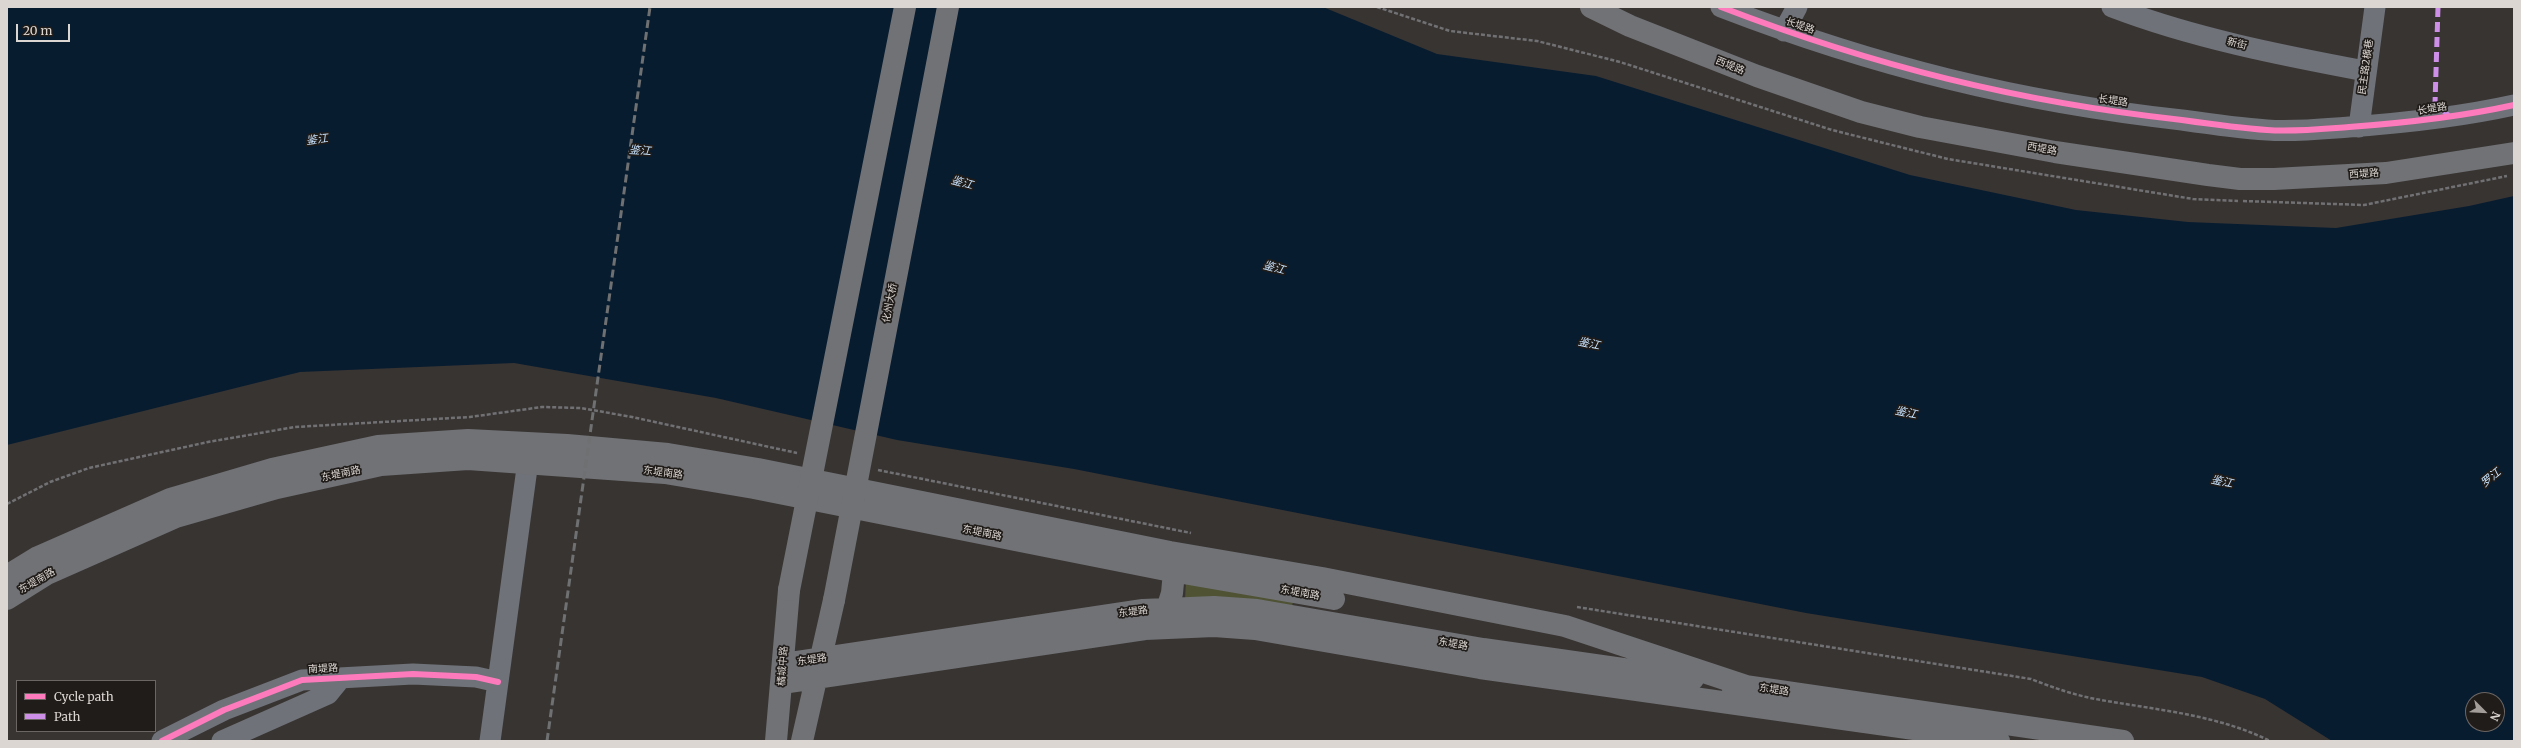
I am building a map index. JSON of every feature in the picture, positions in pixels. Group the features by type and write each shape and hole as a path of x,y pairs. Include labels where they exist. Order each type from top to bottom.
{"main road":[{"name":"橘城中路","path":"776,741 783,674 789,590 904,7"},
{"name":"化州大桥","path":"818,669 834,600 948,7"},
{"name":"西堤路","path":"1591,7 1630,26 1757,76 1861,112 1920,127 2055,152 2240,179 2274,179 2386,173 2514,153"},
{"name":"东堤南路","path":"7,576 38,557 170,499 272,470 378,446 468,440 529,453 666,473 754,488 1174,572 1334,599"},
{"name":"东堤南路","path":"7,598 47,574 176,517 277,488 381,465 529,453 668,454 758,469 1170,552 1322,578 1565,626 1746,686"},
{"path":"1167,609 1172,593 1174,572"},
{"path":"1322,578 1334,599 1351,636"},
{"name":"东堤路","path":"818,669 1143,610 1214,607 1257,610 1351,636 1480,668 1965,739 1999,741"},
{"name":"东堤路","path":"783,674 1145,629 1214,626 1351,636 1483,649 2123,741"},
{"path":"802,741 818,669"}],"street":[{"name":"长堤路","path":"1721,7 1784,31 1867,58 1953,82 2055,102 2268,130 2359,127 2412,122 2514,105"},
{"path":"1784,31 1797,7"},
{"name":"新街","path":"2112,7 2140,18 2247,47 2365,71"},
{"name":"民主路2横巷","path":"2359,127 2365,71 2375,7"},
{"path":"490,741 529,453"},
{"name":"南堤路","path":"162,741 224,710 302,680 394,674 459,675 498,682"},
{"path":"222,741 328,694 341,678"}],"green space":[{"path":"1186,581 1293,602 1292,606 1185,600"}],"water":[{"path":"7,7 1323,7 1437,54 1596,76 1910,175 2076,210 2188,222 2336,228 2469,206 2514,196 2514,741 2332,741 2265,699 2202,677 1806,613 1074,469 897,440 716,398 514,363 300,372 7,445"}],"railway":[{"path":"547,741 650,7"}],"marked path":[{"path":"2438,7 2435,103 2449,116"}],"cycle path":[{"path":"1721,7 1835,47 1948,79 2063,103 2224,126 2277,131 2390,124 2473,113 2514,105"},
{"path":"162,741 224,710 302,680 413,674 476,677 498,682"}],"water label":[{"name":"鉴江","path":"317,140"},
{"name":"鉴江","path":"640,151"},
{"name":"鉴江","path":"962,183"},
{"name":"鉴江","path":"1274,268"},
{"name":"鉴江","path":"1589,344"},
{"name":"鉴江","path":"1906,413"},
{"name":"罗江","path":"2491,478"},
{"name":"鉴江","path":"2222,482"}]}
